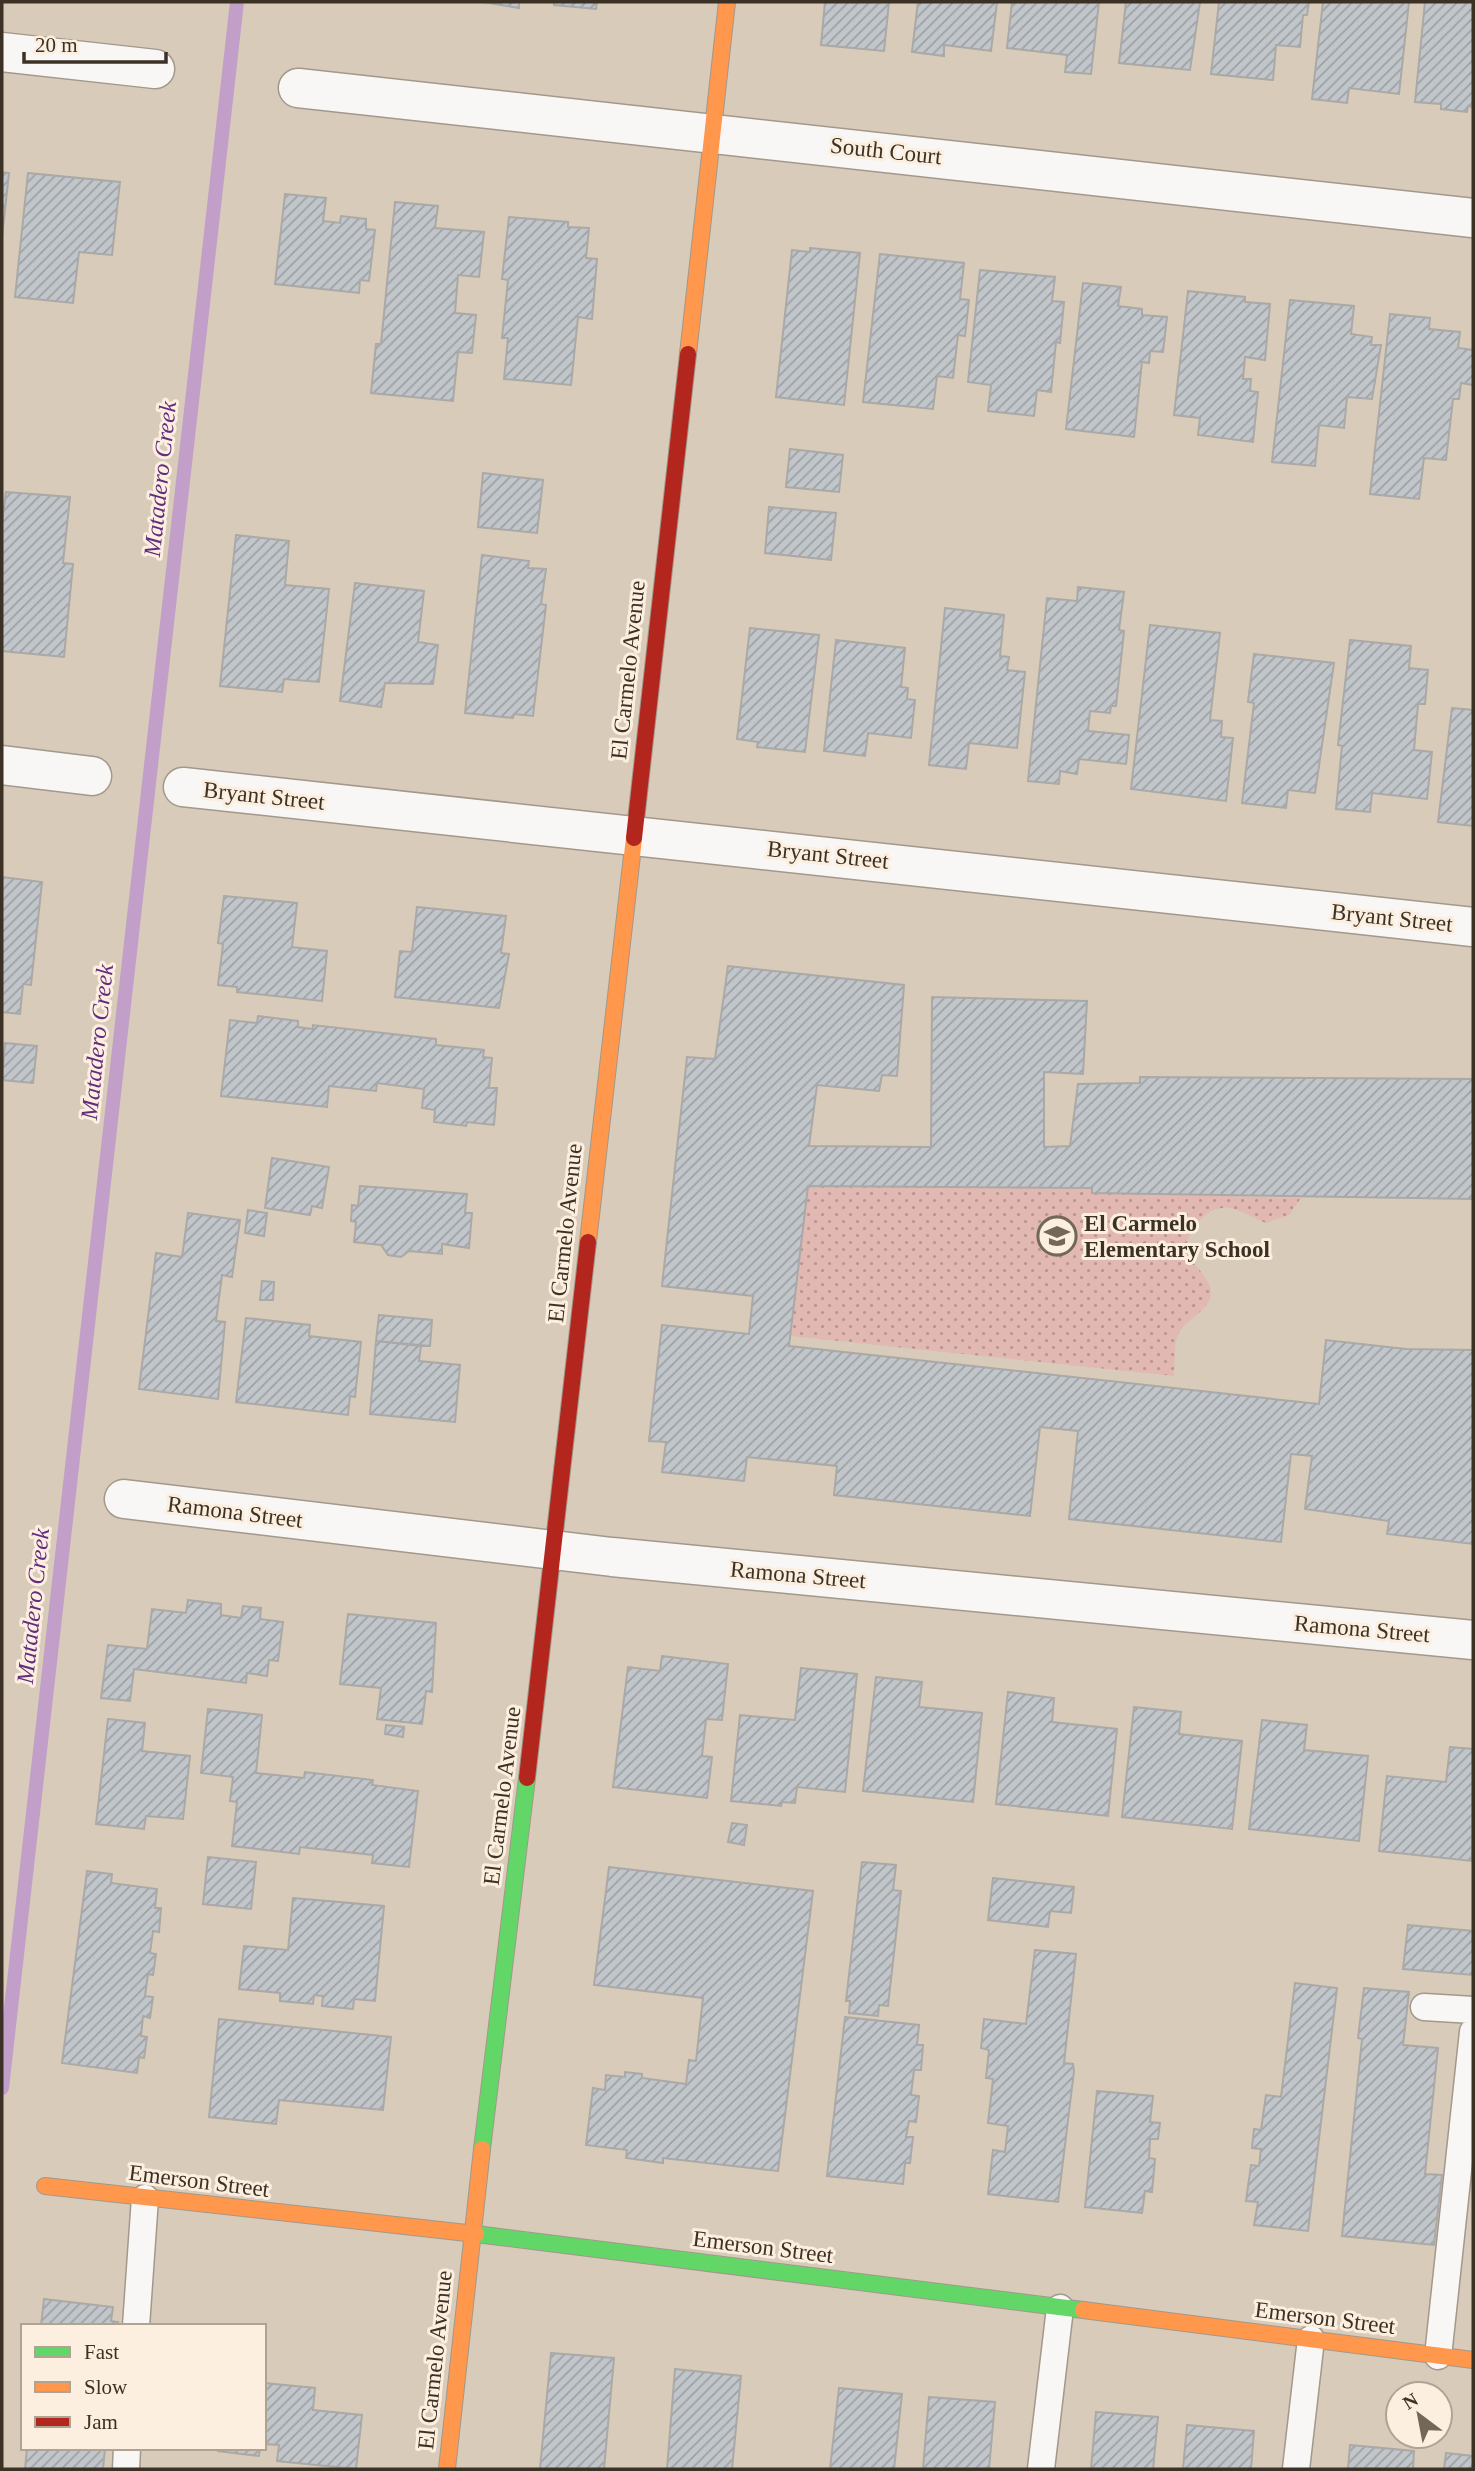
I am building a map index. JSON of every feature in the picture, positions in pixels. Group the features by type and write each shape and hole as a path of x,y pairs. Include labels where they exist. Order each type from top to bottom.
{"street":[{"name":"El Carmelo Avenue","path":"447,2469 464,2314 469,2233 482,2152 554,1551 727,2"},
{"path":"2,52 155,69"},
{"name":"South Court","path":"298,88 713,131 1473,218"},
{"path":"2,765 92,776"},
{"name":"Bryant Street","path":"183,787 1473,927"},
{"name":"Ramona Street","path":"124,1499 554,1551 1473,1640"},
{"name":"Emerson Street","path":"45,2186 469,2233 1473,2360"}],"lane":[{"path":"1424,2007 1473,2010"},
{"path":"1438,2356 1473,2032"},
{"path":"136,2324 145,2198"},
{"path":"1041,2469 1060,2308"},
{"path":"1296,2469 1311,2339"},
{"path":"126,2469 127,2450"}],"shaded area":[{"path":"808,1186 1092,1188 1093,1193 1301,1198 1289,1215 1266,1223 1238,1210 1220,1208 1205,1216 1193,1229 1185,1252 1207,1280 1211,1293 1205,1307 1180,1330 1175,1351 1174,1376 791,1336"}],"building":[{"path":"483,2 519,2 519,8"},
{"path":"554,2 597,2 596,9 554,5"},
{"path":"825,2 889,2 884,51 821,45"},
{"path":"918,2 997,2 991,51 944,45 944,56 912,52"},
{"path":"1012,2 1099,2 1091,74 1065,72 1067,55 1007,48"},
{"path":"1126,2 1200,2 1190,70 1119,63"},
{"path":"1219,2 1309,2 1307,15 1303,15 1300,47 1276,45 1273,80 1211,74"},
{"path":"1323,2 1409,2 1399,94 1349,88 1347,103 1312,99"},
{"path":"1425,2 1473,2 1473,107 1468,106 1467,112 1441,109 1441,104 1415,102"},
{"path":"2,172 9,173 2,237"},
{"path":"28,173 120,182 112,255 79,252 73,303 15,297"},
{"path":"285,194 326,198 323,221 340,223 341,216 366,219 366,229 375,230 369,281 360,280 359,293 275,284"},
{"path":"395,202 438,206 435,228 484,232 479,277 458,275 455,313 476,315 472,353 458,352 453,401 371,393 376,344 381,344"},
{"path":"509,217 568,222 568,227 589,228 586,258 597,259 592,319 578,317 571,385 504,379 508,338 502,338 508,280 502,279"},
{"path":"810,248 860,253 844,405 776,397 792,250 810,252"},
{"path":"880,254 964,263 960,299 969,300 965,336 958,335 953,378 937,376 933,409 863,402"},
{"path":"980,270 1055,277 1052,301 1064,302 1060,343 1056,342 1051,392 1037,390 1034,416 988,411 991,385 968,382"},
{"path":"1083,283 1121,287 1118,306 1142,309 1142,315 1167,317 1163,352 1150,351 1149,363 1142,362 1134,437 1066,429"},
{"path":"1188,291 1245,297 1245,302 1270,304 1265,360 1245,357 1243,379 1251,379 1250,391 1258,392 1253,442 1198,435 1200,418 1174,415"},
{"path":"1290,300 1354,306 1351,334 1372,337 1371,345 1381,345 1372,399 1347,397 1344,428 1319,425 1315,466 1272,462"},
{"path":"1390,314 1430,318 1429,329 1460,332 1458,348 1473,350 1473,385 1461,383 1459,399 1453,399 1446,460 1424,458 1419,499 1370,494"},
{"path":"790,449 843,455 839,492 786,487"},
{"path":"483,473 543,480 537,533 478,527"},
{"path":"6,492 70,497 63,563 73,564 64,657 2,651 2,522"},
{"path":"769,507 836,513 831,560 765,553"},
{"path":"236,535 289,541 285,585 329,589 319,682 284,679 282,692 220,686"},
{"path":"482,555 529,561 528,568 546,569 541,604 546,605 533,716 514,714 513,718 465,713"},
{"path":"355,583 424,591 418,642 438,645 433,684 385,683 381,707 340,701"},
{"path":"1078,587 1124,592 1119,630 1124,631 1116,706 1111,706 1110,713 1090,711 1088,731 1129,735 1126,764 1079,759 1077,774 1060,771 1059,784 1028,781 1047,598 1077,601"},
{"path":"945,608 1004,615 1000,656 1009,657 1007,670 1025,672 1017,748 969,743 966,769 929,765"},
{"path":"1150,625 1220,633 1210,720 1222,721 1221,737 1233,738 1226,801 1131,789"},
{"path":"750,628 819,635 805,752 757,747 758,742 737,739"},
{"path":"836,640 905,648 901,687 908,688 907,699 915,700 911,738 868,733 865,756 824,751"},
{"path":"1350,640 1411,646 1409,668 1428,670 1425,704 1418,704 1414,750 1432,752 1427,799 1372,793 1370,812 1336,809 1342,746 1338,745"},
{"path":"1254,654 1334,663 1315,793 1288,790 1286,808 1242,803 1254,703 1248,702"},
{"path":"1452,708 1473,710 1473,826 1438,822"},
{"path":"2,877 42,882 31,985 23,984 20,1014 2,1012"},
{"path":"224,896 297,903 292,947 327,951 322,1001 237,992 237,987 218,985 223,944 218,943"},
{"path":"417,907 506,916 501,953 509,954 499,1008 395,997 400,951 412,952"},
{"path":"728,966 904,985 897,1076 882,1075 879,1091 817,1085 809,1146 931,1147 932,997 1087,1001 1083,1074 1044,1072 1044,1147 1070,1146 1078,1084 1140,1083 1140,1077 1473,1079 1473,1199 1092,1193 1092,1188 808,1186 789,1346 1319,1404 1326,1340 1406,1349 1473,1350 1473,1544 1387,1534 1389,1521 1305,1509 1312,1456 1291,1454 1281,1542 1069,1519 1078,1431 1040,1427 1030,1516 834,1495 837,1466 747,1457 744,1481 662,1472 666,1442 649,1441 662,1325 749,1334 753,1296 662,1286 687,1057 715,1059"},
{"path":"258,1016 298,1021 298,1027 313,1029 313,1025 436,1039 436,1045 484,1050 483,1057 492,1058 489,1088 497,1088 494,1125 467,1122 466,1126 434,1122 435,1110 422,1108 424,1089 377,1083 376,1091 329,1086 327,1107 221,1096 230,1020 257,1023"},
{"path":"5,1043 37,1046 33,1083 2,1080"},
{"path":"272,1158 329,1167 322,1208 312,1206 310,1215 265,1208"},
{"path":"360,1186 467,1194 465,1213 472,1213 469,1248 442,1244 442,1254 409,1251 401,1257 388,1255 381,1245 354,1242 356,1222 351,1221 352,1205 358,1206"},
{"path":"248,1210 267,1213 264,1236 245,1233"},
{"path":"188,1213 240,1220 232,1277 222,1275 216,1321 225,1322 218,1399 139,1389 156,1253 182,1257"},
{"path":"262,1281 274,1282 273,1300 260,1300"},
{"path":"379,1315 432,1320 430,1346 376,1341"},
{"path":"246,1318 310,1325 309,1336 361,1342 355,1397 350,1396 348,1415 236,1402"},
{"path":"376,1341 421,1346 419,1361 460,1365 455,1422 370,1414"},
{"path":"188,1600 221,1604 221,1615 241,1618 243,1606 261,1608 260,1619 283,1622 278,1661 269,1660 267,1676 247,1673 246,1683 134,1669 130,1701 101,1698 108,1645 147,1649 152,1609 186,1613"},
{"path":"348,1614 436,1623 432,1692 426,1691 422,1724 377,1719 381,1688 340,1684"},
{"path":"662,1656 728,1664 722,1720 706,1719 702,1756 712,1757 707,1798 613,1787 628,1667 660,1671"},
{"path":"801,1668 857,1674 845,1792 797,1787 795,1803 782,1802 781,1806 731,1801 740,1715 795,1720"},
{"path":"876,1677 922,1682 919,1707 982,1713 973,1802 863,1791"},
{"path":"1008,1692 1054,1698 1052,1722 1117,1729 1108,1816 996,1804"},
{"path":"1134,1707 1181,1712 1179,1734 1242,1741 1232,1829 1122,1817"},
{"path":"208,1709 262,1715 256,1773 304,1778 305,1772 373,1780 372,1785 418,1791 409,1867 372,1863 373,1855 300,1847 299,1854 232,1846 237,1802 230,1801 233,1777 201,1773"},
{"path":"108,1719 145,1723 142,1751 190,1756 183,1819 146,1816 144,1829 96,1824"},
{"path":"1262,1720 1307,1725 1304,1750 1368,1756 1359,1841 1249,1829"},
{"path":"386,1725 404,1727 403,1737 385,1734"},
{"path":"1450,1747 1473,1749 1472,1861 1379,1851 1387,1776 1446,1782"},
{"path":"732,1823 747,1825 744,1845 728,1842"},
{"path":"208,1857 256,1862 251,1909 203,1904"},
{"path":"862,1862 896,1865 893,1890 901,1891 888,2006 879,2005 878,2016 849,2013 850,2001 846,2001"},
{"path":"609,1867 813,1891 778,2171 663,2158 663,2163 626,2158 627,2150 586,2145 593,2088 605,2090 606,2075 625,2077 625,2072 642,2074 642,2078 686,2084 689,2060 696,2061 703,1998 594,1985"},
{"path":"87,1871 112,1874 111,1883 157,1889 155,1908 161,1908 159,1932 153,1931 150,1953 156,1954 153,1975 148,1974 145,1996 153,1997 150,2018 143,2016 141,2036 147,2037 144,2058 139,2057 137,2073 62,2063"},
{"path":"993,1878 1074,1887 1071,1913 1050,1911 1048,1927 988,1920"},
{"path":"293,1898 384,1906 375,2001 354,1999 353,2009 322,2006 323,1996 314,1995 313,2004 280,2001 280,1993 239,1989 244,1946 288,1950"},
{"path":"1408,1925 1473,1931 1473,1975 1403,1969"},
{"path":"1035,1950 1076,1954 1064,2063 1073,2064 1074,2071 1058,2202 988,2194 993,2150 1005,2152 1008,2126 988,2123 993,2079 986,2078 989,2050 981,2048 984,2019 1026,2024"},
{"path":"1295,1983 1337,1988 1308,2231 1254,2225 1258,2202 1246,2201 1251,2165 1259,2166 1261,2149 1252,2148 1254,2129 1261,2130 1266,2095 1281,2097"},
{"path":"1364,1988 1409,1992 1403,2045 1438,2048 1425,2174 1442,2175 1434,2245 1342,2236 1362,2039 1358,2038"},
{"path":"845,2017 919,2025 917,2045 923,2045 921,2070 914,2070 911,2095 919,2096 916,2122 909,2121 906,2137 913,2137 910,2163 905,2163 903,2184 827,2176"},
{"path":"219,2019 391,2037 383,2110 279,2100 276,2124 209,2117"},
{"path":"1097,2091 1153,2096 1150,2122 1160,2123 1158,2139 1150,2139 1149,2158 1155,2159 1152,2192 1145,2191 1142,2213 1085,2207"},
{"path":"44,2299 113,2307 111,2321 118,2322 118,2324 41,2324"},
{"path":"551,2353 614,2358 604,2469 540,2469"},
{"path":"675,2369 741,2376 732,2469 667,2469"},
{"path":"266,2383 315,2388 313,2410 362,2415 356,2469 277,2461 279,2445 266,2444"},
{"path":"839,2388 902,2394 894,2469 830,2469"},
{"path":"929,2397 995,2402 989,2469 923,2469"},
{"path":"1096,2412 1158,2417 1153,2469 1091,2469"},
{"path":"1187,2425 1254,2431 1251,2469 1183,2469"},
{"path":"1350,2445 1414,2451 1413,2469 1348,2469"},
{"path":"27,2450 105,2450 103,2469 25,2469"},
{"path":"218,2450 260,2450 259,2456"},
{"path":"1446,2453 1473,2456 1473,2469 1444,2469"}],"waterway":[{"name":"Matadero Creek","path":"2,2088 237,2"}],"traffic: fast":[{"path":"482,2149 527,1778"},
{"path":"476,2234 1083,2310"}],"traffic: slow":[{"path":"688,354 727,2"},
{"path":"588,1242 634,838"},
{"path":"447,2469 482,2149"},
{"path":"45,2186 476,2234"},
{"path":"1083,2310 1473,2360"}],"traffic: jam":[{"path":"634,838 688,354"},
{"path":"527,1778 588,1242"}],"place":[{"name":"El Carmelo Elementary School","path":"1057,1236"}]}
